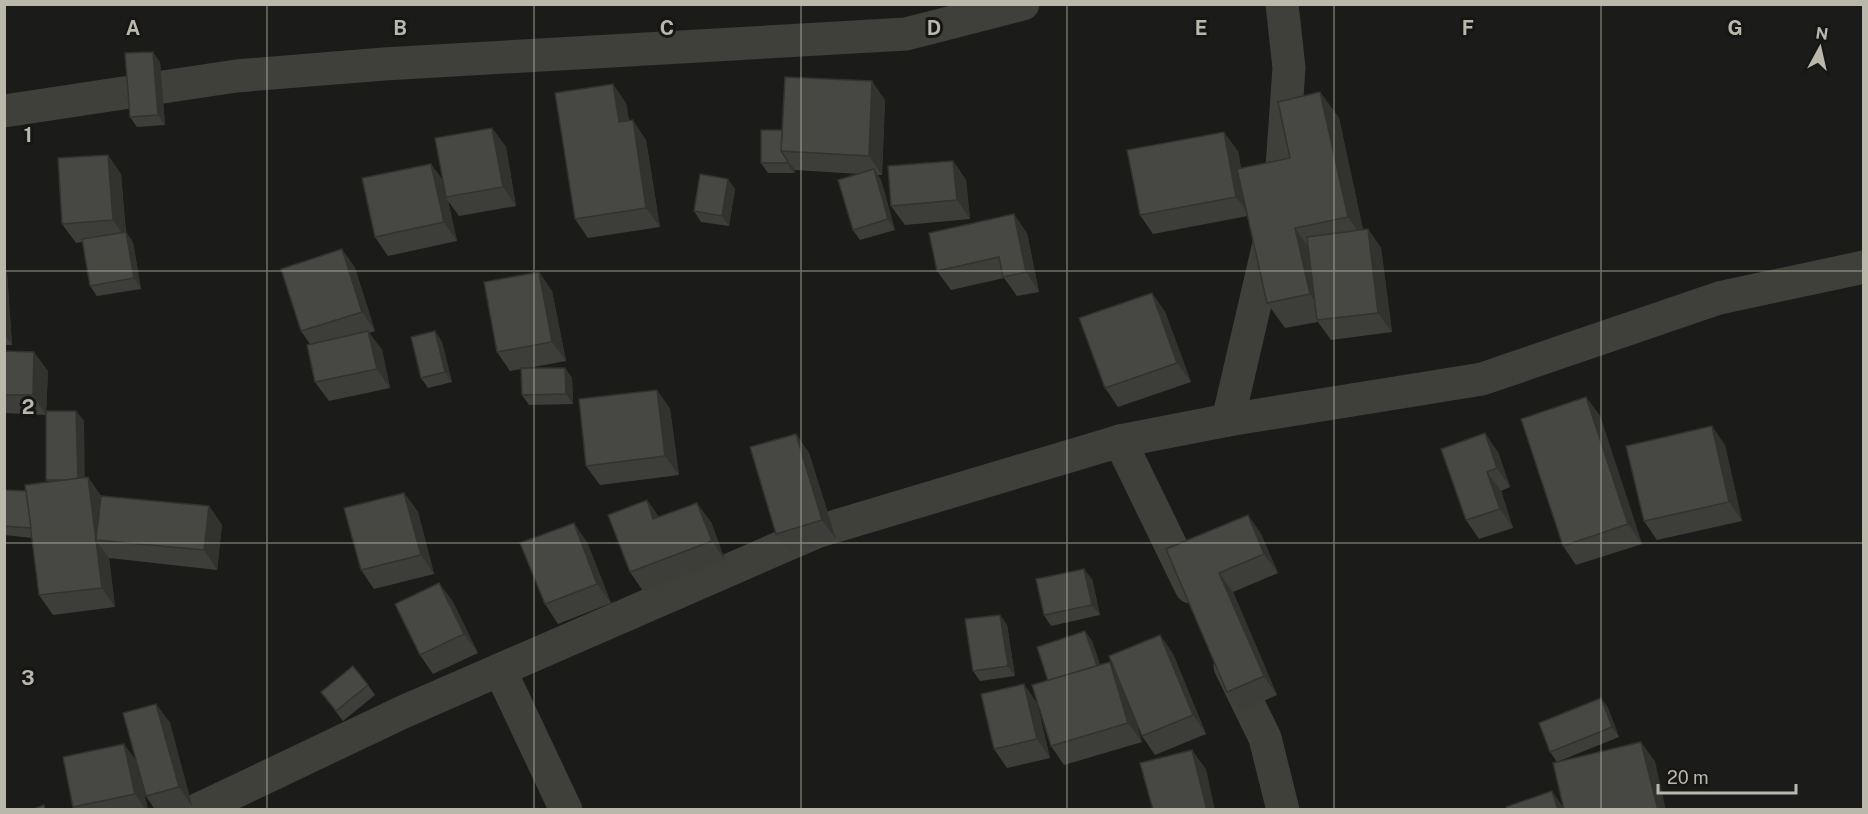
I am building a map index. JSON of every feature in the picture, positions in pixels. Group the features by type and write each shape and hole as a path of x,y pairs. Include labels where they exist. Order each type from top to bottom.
{"street":[{"path":"4,111 236,76 350,67 906,34 1023,4"},
{"path":"1228,420 1280,196 1289,68 1282,4"},
{"path":"197,810 402,712 816,532 1120,441 1228,420 1482,379 1719,298 1863,267"},
{"path":"1120,441 1203,610"},
{"path":"1218,642 1264,738 1283,810"},
{"path":"500,670 566,810"}],"building":[{"path":"153,52 158,115 130,117 125,53"},
{"path":"785,77 872,81 869,156 781,151"},
{"path":"613,84 619,122 633,120 646,208 575,219 555,93"},
{"path":"1320,92 1348,217 1295,228 1310,294 1267,303 1237,169 1290,158 1278,102"},
{"path":"492,128 503,187 446,197 435,138"},
{"path":"761,130 782,130 781,151 787,163 761,163"},
{"path":"1224,132 1236,197 1140,215 1127,150"},
{"path":"108,155 113,220 62,224 58,158"},
{"path":"953,161 957,200 891,206 888,166"},
{"path":"431,164 444,222 375,237 362,178"},
{"path":"874,169 888,219 853,230 838,180"},
{"path":"700,174 728,179 722,216 694,211"},
{"path":"1014,214 1026,272 1003,277 999,257 937,271 929,233"},
{"path":"1368,229 1378,313 1317,320 1307,237"},
{"path":"126,232 134,278 90,286 82,239"},
{"path":"342,249 362,312 301,331 281,269"},
{"path":"539,272 552,342 497,352 484,282"},
{"path":"1152,293 1177,363 1105,388 1079,318"},
{"path":"368,331 377,369 315,382 307,345"},
{"path":"435,331 445,372 421,378 411,337"},
{"path":"4,351 34,352 33,395 4,395"},
{"path":"521,368 565,368 566,394 522,395"},
{"path":"657,390 665,456 586,466 579,399"},
{"path":"1586,397 1628,524 1563,546 1521,419"},
{"path":"46,411 76,411 78,478 46,480"},
{"path":"1712,426 1729,502 1644,521 1626,446"},
{"path":"1485,433 1497,468 1487,472 1500,509 1466,520 1441,449"},
{"path":"796,434 822,520 776,534 750,447"},
{"path":"88,477 102,588 39,595 25,485"},
{"path":"4,490 26,491 31,528 4,526"},
{"path":"404,493 421,555 361,570 344,508"},
{"path":"101,496 209,506 204,550 96,540"},
{"path":"647,500 653,519 697,503 712,541 630,572 608,515"},
{"path":"1248,515 1264,554 1219,573 1264,676 1227,692 1166,549"},
{"path":"574,523 597,584 545,604 520,543"},
{"path":"1084,569 1092,605 1044,615 1036,579"},
{"path":"439,583 464,634 420,655 395,604"},
{"path":"1000,615 1008,666 973,671 965,619"},
{"path":"1085,631 1097,666 1048,681 1037,647"},
{"path":"1160,635 1193,715 1142,736 1109,656"},
{"path":"1110,662 1128,723 1051,746 1032,685"},
{"path":"353,666 368,685 336,711 321,692"},
{"path":"1024,684 1037,739 994,749 981,694"},
{"path":"1601,698 1612,727 1550,752 1539,723"},
{"path":"156,704 179,787 146,796 123,713"},
{"path":"1641,742 1658,810 1564,810 1553,763"},
{"path":"124,744 135,794 73,807 63,757"},
{"path":"1192,750 1207,810 1153,810 1140,763"},
{"path":"1552,791 1558,810 1507,810 1506,807"},
{"path":"44,805 45,810 31,810"}]}
